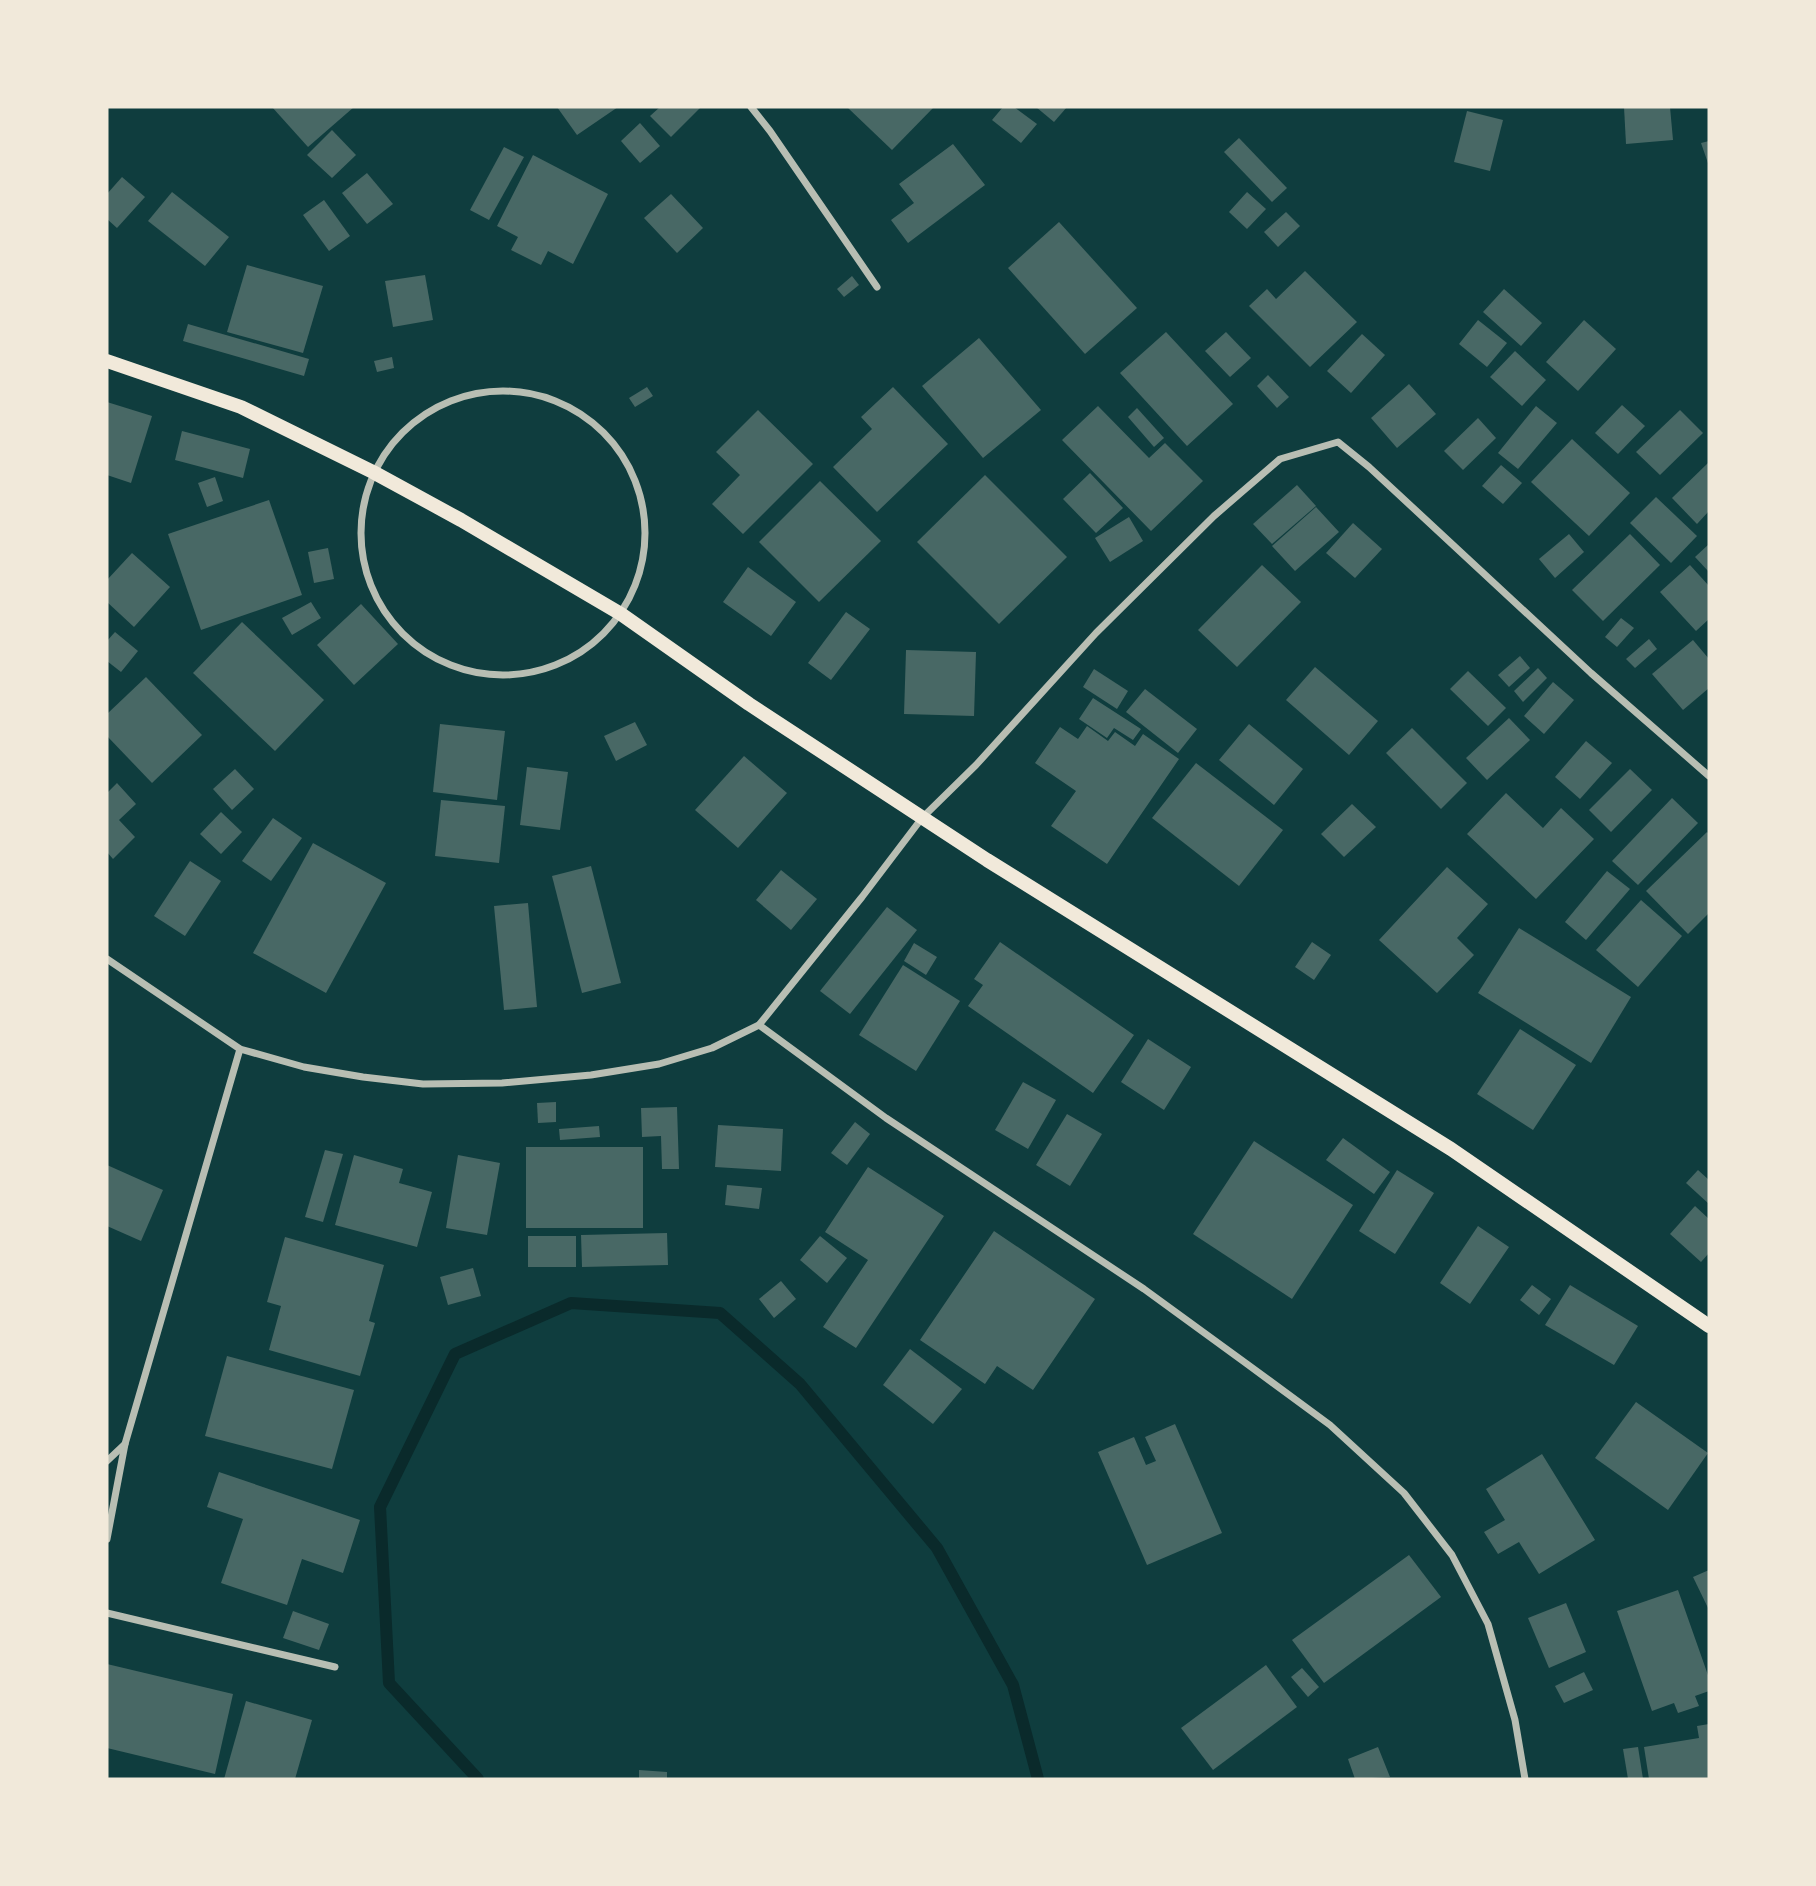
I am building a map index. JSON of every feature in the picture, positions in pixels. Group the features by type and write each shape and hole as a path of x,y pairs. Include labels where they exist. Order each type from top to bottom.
{"main road":[{"path":"107,360 241,407 373,472 621,614 749,704 922,818 1451,1149 1709,1326"}],"street":[{"path":"751,107 877,287"},
{"path":"500,390 552,398 597,425 630,467 646,516 643,567 621,614 577,656 519,675 459,669 406,639 371,590 358,531 373,472 404,429 448,401 500,390"},
{"path":"107,959 240,1049 304,1067 363,1077 423,1084 502,1083 592,1075 659,1064 712,1048 759,1025 922,818 976,765 1096,633 1214,516 1280,459 1338,442 1369,467 1591,673 1709,776"},
{"path":"759,1025 886,1118 1144,1289 1330,1425 1404,1493 1452,1555 1488,1624 1515,1720 1525,1779"},
{"path":"107,1539 125,1444 240,1049"},
{"path":"107,1461 125,1444"},
{"path":"107,1613 335,1667"}],"building":[{"path":"272,107 354,107 308,147"},
{"path":"557,107 618,107 577,135"},
{"path":"660,107 701,107 671,137 650,116"},
{"path":"847,107 934,107 892,150"},
{"path":"1003,107 1014,107 1037,124 1021,143 992,120"},
{"path":"1036,107 1067,107 1054,122"},
{"path":"1624,107 1670,107 1673,140 1626,144"},
{"path":"1467,111 1503,120 1490,171 1454,162"},
{"path":"640,123 660,146 640,163 621,141"},
{"path":"332,130 356,155 332,178 307,155"},
{"path":"1239,138 1287,188 1272,202 1224,152"},
{"path":"1709,141 1709,166 1701,143"},
{"path":"953,144 985,185 908,243 891,220 914,203 899,184"},
{"path":"504,147 524,157 489,220 470,210"},
{"path":"533,155 608,194 573,264 548,251 541,265 511,250 518,237 497,226"},
{"path":"367,173 393,204 367,224 342,193"},
{"path":"122,177 145,197 117,228 107,219 107,194"},
{"path":"172,192 229,237 205,266 148,221"},
{"path":"1247,192 1266,209 1247,229 1229,212"},
{"path":"671,194 703,228 677,253 644,218"},
{"path":"324,200 350,236 329,251 303,215"},
{"path":"1286,212 1300,226 1278,247 1264,232"},
{"path":"1059,222 1137,308 1085,354 1008,268"},
{"path":"247,265 323,286 303,353 227,332"},
{"path":"1305,271 1357,322 1310,367 1249,306 1267,289 1276,299"},
{"path":"425,275 433,320 393,327 385,281"},
{"path":"852,276 859,285 844,297 837,289"},
{"path":"1504,289 1542,323 1521,346 1483,312"},
{"path":"1478,320 1507,343 1487,367 1459,344"},
{"path":"1584,320 1616,349 1578,391 1546,362"},
{"path":"188,324 309,359 304,376 183,341"},
{"path":"1166,332 1233,404 1187,446 1120,373"},
{"path":"1226,332 1251,358 1230,377 1205,351"},
{"path":"1362,334 1385,355 1351,393 1327,371"},
{"path":"979,338 1041,410 983,458 922,386"},
{"path":"1515,351 1546,380 1522,406 1490,377"},
{"path":"392,357 394,368 377,372 374,361"},
{"path":"1268,375 1289,397 1277,408 1257,386"},
{"path":"1409,384 1436,414 1397,448 1371,418"},
{"path":"647,387 653,396 635,407 629,398"},
{"path":"893,387 948,444 877,512 833,467 872,429 861,417"},
{"path":"107,402 152,416 131,483 107,475"},
{"path":"1622,405 1645,426 1618,454 1595,433"},
{"path":"1098,406 1149,458 1165,443 1203,481 1151,531 1062,440"},
{"path":"1536,406 1557,423 1518,469 1498,453"},
{"path":"1137,408 1164,438 1154,447 1128,417"},
{"path":"758,410 813,464 743,534 712,504 740,475 716,452"},
{"path":"1680,410 1703,433 1660,475 1636,452"},
{"path":"1478,418 1496,438 1463,470 1444,451"},
{"path":"182,431 250,449 243,478 175,460"},
{"path":"1572,439 1630,493 1589,536 1531,482"},
{"path":"1709,462 1709,511 1697,524 1672,498"},
{"path":"1501,465 1522,483 1503,504 1482,486"},
{"path":"1090,473 1123,508 1096,533 1063,499"},
{"path":"985,475 1067,557 999,624 917,542"},
{"path":"215,477 223,501 207,507 198,483"},
{"path":"820,481 881,541 819,602 759,542"},
{"path":"1297,485 1316,506 1272,544 1253,524"},
{"path":"1656,497 1697,536 1671,563 1630,523"},
{"path":"269,500 302,595 201,630 168,534"},
{"path":"1316,507 1339,532 1295,571 1272,546"},
{"path":"1129,517 1143,541 1110,562 1095,538"},
{"path":"1353,523 1382,549 1355,578 1326,553"},
{"path":"1569,534 1584,552 1555,578 1539,559"},
{"path":"1630,534 1660,565 1603,621 1572,590"},
{"path":"1709,544 1709,572 1695,557"},
{"path":"328,548 334,579 314,583 308,552"},
{"path":"132,553 170,587 134,627 107,602 107,580"},
{"path":"1262,565 1301,602 1237,667 1198,630"},
{"path":"1690,565 1709,586 1709,619 1696,631 1660,592"},
{"path":"748,567 796,602 771,636 723,602"},
{"path":"311,602 321,618 292,635 282,618"},
{"path":"361,604 398,644 354,685 317,645"},
{"path":"846,612 870,629 831,680 808,663"},
{"path":"1621,618 1634,628 1617,647 1605,637"},
{"path":"242,622 324,700 275,751 193,673"},
{"path":"115,632 138,651 121,672 107,661 107,641"},
{"path":"1649,639 1657,649 1635,668 1626,659"},
{"path":"1693,640 1709,659 1709,688 1683,710 1652,674"},
{"path":"906,650 976,652 974,716 904,714"},
{"path":"1520,656 1530,668 1509,687 1498,675"},
{"path":"1315,667 1378,721 1349,755 1286,700"},
{"path":"1538,668 1547,678 1523,702 1514,691"},
{"path":"1094,669 1128,691 1117,709 1083,687"},
{"path":"1468,671 1506,708 1488,726 1450,689"},
{"path":"146,677 202,735 152,783 107,736 107,714"},
{"path":"1553,682 1574,700 1544,734 1524,716"},
{"path":"1145,689 1197,729 1178,753 1126,712"},
{"path":"1093,698 1141,729 1133,740 1114,728 1107,738 1079,719"},
{"path":"1509,718 1530,740 1487,780 1466,758"},
{"path":"635,722 647,745 616,761 604,736"},
{"path":"440,724 505,731 497,800 433,792"},
{"path":"1249,724 1303,769 1274,805 1219,760"},
{"path":"1087,726 1108,741 1115,732 1135,746 1143,734 1179,759 1107,864 1051,826 1076,791 1035,763 1060,727 1078,739"},
{"path":"1412,728 1467,783 1441,809 1386,753"},
{"path":"1586,741 1612,763 1580,799 1555,777"},
{"path":"744,756 787,793 738,848 695,810"},
{"path":"1196,763 1283,830 1239,886 1152,818"},
{"path":"527,767 568,772 560,830 520,825"},
{"path":"235,769 254,789 232,810 213,789"},
{"path":"1630,769 1652,790 1611,832 1589,810"},
{"path":"117,783 136,804 119,820 135,837 113,859 107,852 107,793"},
{"path":"1506,793 1543,828 1561,808 1594,839 1536,899 1467,834"},
{"path":"1672,798 1698,823 1638,885 1612,861"},
{"path":"441,800 505,806 499,863 435,856"},
{"path":"1352,804 1376,827 1344,857 1321,834"},
{"path":"221,812 242,832 221,854 200,834"},
{"path":"273,818 302,838 271,881 242,861"},
{"path":"1707,832 1709,913 1688,934 1646,891"},
{"path":"313,843 386,883 326,993 253,953"},
{"path":"190,861 221,881 185,936 154,916"},
{"path":"591,866 621,983 582,993 552,876"},
{"path":"1447,867 1488,904 1457,938 1474,955 1437,993 1379,940"},
{"path":"781,870 817,899 791,930 756,900"},
{"path":"1607,871 1630,889 1586,940 1565,922"},
{"path":"1641,900 1682,936 1638,987 1596,950"},
{"path":"528,903 537,1007 504,1010 494,906"},
{"path":"887,907 917,930 850,1014 820,991"},
{"path":"1519,928 1631,997 1591,1063 1478,993"},
{"path":"1000,942 1134,1035 1093,1093 968,1006 983,985 974,979"},
{"path":"1312,942 1331,955 1314,980 1295,967"},
{"path":"914,943 937,957 926,975 904,961"},
{"path":"903,965 960,1001 916,1071 859,1035"},
{"path":"1520,1029 1576,1065 1533,1130 1477,1094"},
{"path":"1148,1039 1191,1067 1164,1110 1121,1082"},
{"path":"1023,1082 1056,1100 1028,1149 995,1130"},
{"path":"556,1102 556,1122 538,1123 537,1103"},
{"path":"677,1107 679,1169 662,1169 661,1136 642,1137 641,1108"},
{"path":"1067,1114 1102,1134 1070,1186 1036,1165"},
{"path":"855,1122 870,1134 847,1165 831,1153"},
{"path":"718,1125 783,1129 781,1171 715,1167"},
{"path":"599,1126 600,1137 560,1140 559,1129"},
{"path":"1343,1138 1390,1172 1374,1194 1326,1160"},
{"path":"1254,1141 1353,1205 1292,1299 1193,1234"},
{"path":"526,1147 643,1147 643,1228 526,1228"},
{"path":"325,1150 343,1154 323,1222 305,1217"},
{"path":"354,1155 403,1169 399,1183 432,1192 417,1247 335,1225"},
{"path":"458,1155 500,1163 487,1235 446,1228"},
{"path":"107,1165 163,1190 141,1241 107,1226"},
{"path":"868,1167 944,1216 856,1348 823,1327 868,1260 825,1232"},
{"path":"1397,1170 1434,1193 1395,1254 1359,1231"},
{"path":"1698,1170 1709,1180 1709,1204 1686,1183"},
{"path":"727,1185 762,1188 759,1209 725,1205"},
{"path":"1695,1206 1709,1219 1709,1253 1701,1262 1670,1234"},
{"path":"1478,1226 1509,1247 1470,1304 1440,1283"},
{"path":"994,1231 1095,1299 1033,1390 997,1366 985,1384 920,1340"},
{"path":"667,1233 668,1265 582,1267 581,1235"},
{"path":"528,1236 576,1236 576,1267 528,1267"},
{"path":"820,1236 847,1258 827,1283 800,1260"},
{"path":"285,1237 384,1265 369,1321 375,1323 360,1376 269,1350 281,1306 267,1302"},
{"path":"473,1268 481,1296 448,1305 440,1277"},
{"path":"781,1281 796,1299 774,1318 759,1299"},
{"path":"1532,1285 1551,1299 1539,1315 1520,1300"},
{"path":"1570,1285 1638,1326 1614,1365 1545,1325"},
{"path":"910,1349 962,1389 933,1424 883,1385"},
{"path":"227,1356 354,1390 332,1469 205,1436"},
{"path":"1636,1402 1708,1453 1668,1510 1595,1458"},
{"path":"1175,1424 1222,1533 1147,1565 1098,1452 1134,1437 1146,1465 1156,1461 1145,1437"},
{"path":"1542,1454 1595,1540 1539,1574 1519,1542 1498,1554 1484,1532 1505,1520 1486,1489"},
{"path":"219,1472 360,1520 343,1573 302,1559 287,1605 221,1583 243,1519 207,1507"},
{"path":"1409,1555 1441,1597 1324,1683 1292,1640"},
{"path":"1709,1570 1709,1610 1693,1577"},
{"path":"1678,1590 1709,1678 1709,1691 1695,1696 1699,1706 1678,1713 1674,1703 1652,1711 1617,1611"},
{"path":"1566,1603 1586,1652 1549,1668 1528,1618"},
{"path":"293,1611 329,1624 319,1650 283,1638"},
{"path":"107,1664 233,1694 215,1774 107,1748"},
{"path":"1266,1665 1297,1707 1213,1770 1181,1728"},
{"path":"1302,1668 1319,1687 1308,1697 1291,1677"},
{"path":"1584,1672 1593,1690 1564,1703 1555,1686"},
{"path":"246,1701 312,1720 295,1779 224,1779"},
{"path":"1709,1724 1709,1779 1649,1779 1644,1747 1699,1738 1697,1726"},
{"path":"1378,1747 1390,1777 1355,1779 1348,1759"},
{"path":"1638,1747 1643,1779 1628,1779 1623,1749"},
{"path":"639,1770 667,1772 667,1779 639,1779"}],"waterway":[{"path":"478,1779 389,1683 380,1507 455,1354 571,1303 720,1313 800,1384 937,1548 1013,1685 1038,1779"}]}
